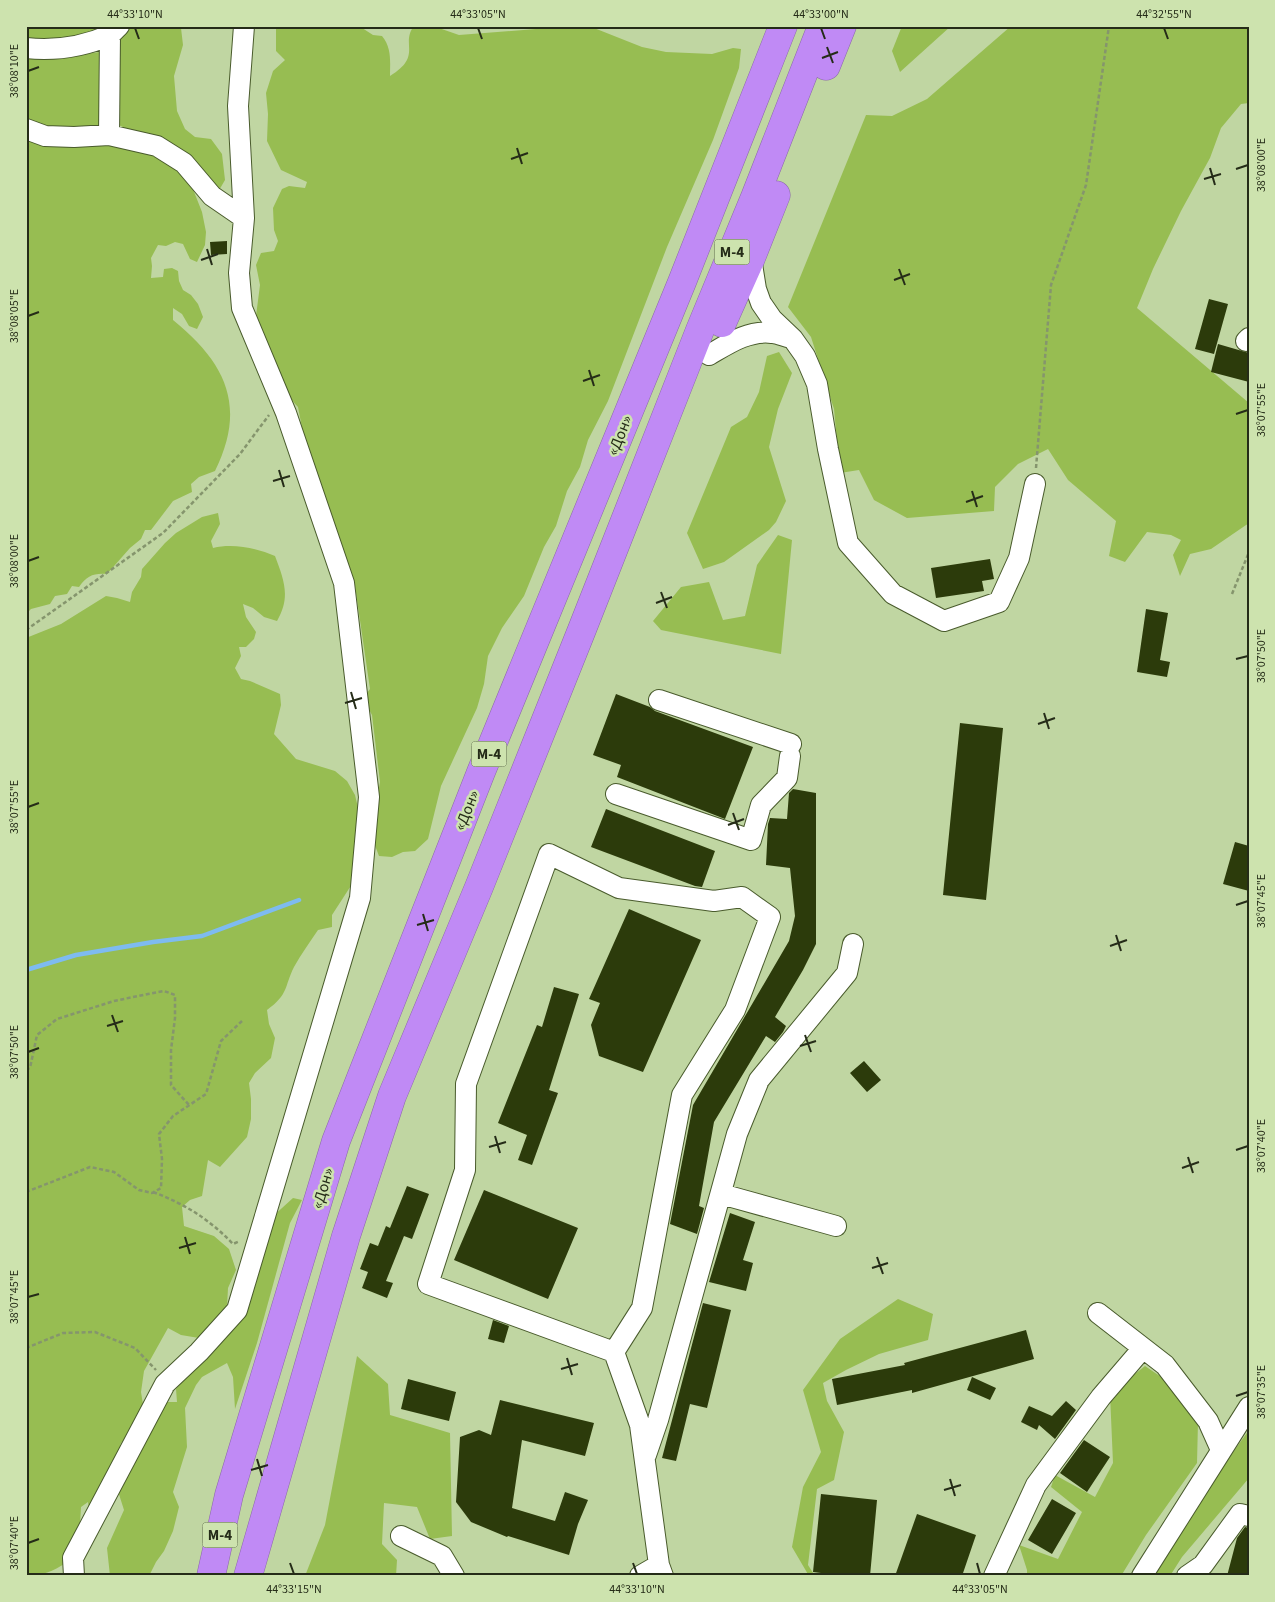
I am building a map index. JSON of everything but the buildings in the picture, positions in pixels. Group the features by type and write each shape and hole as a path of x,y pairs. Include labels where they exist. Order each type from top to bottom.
{"highway":[{"name":"«Дон»","path":"211,1576 230,1495 336,1141 481,772 682,282 784,26"},
{"name":"М-4","path":"248,1576 346,1236 392,1096 483,878 822,26"},
{"name":"М-4","path":"642,477 676,433 751,258 842,26"}],"street":[{"path":"74,1576 73,1558 168,1382 199,1352 237,1310 360,898 369,797 344,583 281,400 242,308 239,273 244,218 238,106 244,26"},
{"path":"109,135 114,31"},
{"path":"26,48 41,50 91,44 114,31"},
{"path":"26,129 45,136 109,135 157,146 184,163 212,196 244,218"},
{"path":"751,258 756,289 761,303 772,319 793,339 805,356 817,384 828,449 848,543 893,594 944,621 999,602 1020,558 1035,484"},
{"path":"708,355 733,340 754,334 772,333 793,339"},
{"path":"616,794 751,840 760,805 787,778 790,750 659,700"},
{"path":"550,854 620,888 714,901 742,897 770,917 735,1010 682,1095 642,1308 614,1352 428,1284 465,1170 466,1084 550,854"},
{"path":"644,1459 658,1420 737,1134 760,1080 847,973 853,944"},
{"path":"721,1194 836,1226"},
{"path":"1098,1313 1165,1366 1208,1422 1221,1450"},
{"path":"994,1576 1036,1485 1101,1397 1143,1348"},
{"path":"614,1352 640,1425 661,1571 640,1576"},
{"path":"1142,1576 1247,1412"},
{"path":"1187,1576 1203,1565 1240,1514 1249,1516"},
{"path":"401,1536 442,1556 454,1576"}],"path":[{"path":"1035,484 1051,285 1086,184 1109,26"},
{"path":"26,630 163,533 240,454 281,400"},
{"path":"1232,594 1249,552"},
{"path":"28,1069 37,1035 58,1019 114,1001 164,991 175,995 175,1018 171,1050 171,1085 189,1104"},
{"path":"154,1192 161,1188 162,1159 160,1134 173,1116 206,1094 221,1041 242,1021"},
{"path":"26,1192 90,1167 114,1172 139,1190 154,1192 176,1201 215,1226 233,1244 259,1236"},
{"path":"26,1348 63,1333 95,1332 135,1348 168,1382"}],"green space":[{"path":"26,26 103,26 99,33 84,38 26,42"},
{"path":"129,26 178,26 181,28 183,45 174,76 177,111 185,129 195,137 211,139 222,154 225,180 218,192 119,125 116,39"},
{"path":"276,26 359,26 373,35 382,36 389,50 390,76 406,62 410,32 414,26 433,26 459,35 536,29 594,28 642,47 666,52 712,54 733,48 741,49 739,68 713,140 667,247 608,401 588,440 580,467 567,491 556,526 544,547 524,596 502,628 488,656 484,684 477,708 441,786 428,839 415,851 403,852 392,857 379,856 371,835 380,782 372,715 363,698 370,689 355,586 333,529 332,515 304,438 298,407 281,379 256,316 260,285 256,265 261,253 274,251 278,241 274,230 273,208 282,189 289,186 305,188 307,182 281,170 267,141 268,114 266,93 273,71 285,60 276,51"},
{"path":"902,26 951,26 900,72 892,51"},
{"path":"1011,26 1249,26 1249,103 1241,104 1221,128 1210,158 1181,211 1153,269 1137,308 1249,403 1249,523 1211,549 1190,554 1180,576 1173,555 1181,540 1171,535 1147,532 1125,562 1109,556 1116,521 1068,480 1048,449 1018,464 995,487 994,511 907,518 874,500 859,470 840,473 834,409 811,337 788,307 866,115 892,116 927,99"},
{"path":"100,52 101,129 26,125 26,54 78,55"},
{"path":"26,133 147,148 187,174 202,212 206,232 205,245 197,262 190,259 183,244 175,242 166,246 158,245 151,258 151,278 163,277 164,269 172,268 178,271 179,281 183,290 191,295 198,304 203,317 197,329 189,326 182,314 173,308 173,320 191,336 218,370 226,387 230,406 225,448 215,471 199,477 191,484 192,492 173,501 151,530 145,530 141,539 130,548 107,574 91,576 79,587 72,586 67,594 55,596 50,604 31,609 26,614"},
{"path":"779,352 792,373 778,409 769,447 786,501 776,522 769,530 724,562 703,569 687,533 731,427 747,417 759,392 767,356"},
{"path":"218,513 220,524 211,541 213,548 236,546 275,556 285,589 284,604 277,621 264,617 253,608 243,604 246,617 256,632 254,639 246,647 239,647 241,656 235,668 241,679 280,694 281,705 274,734 296,759 335,771 347,781 355,795 359,812 355,833 357,847 354,881 332,915 332,927 318,930 294,967 283,995 267,1010 269,1024 275,1038 271,1058 255,1073 249,1083 251,1119 247,1137 220,1167 208,1160 202,1196 190,1200 182,1207 184,1226 214,1236 229,1249 236,1270 228,1288 227,1307 205,1339 181,1335 168,1328 144,1371 141,1392 145,1417 138,1428 121,1443 113,1470 90,1519 88,1502 81,1507 80,1525 66,1563 47,1572 26,1576 26,638 61,624 106,596 130,602 132,592 141,577 142,569 165,543 176,533 202,517"},
{"path":"778,535 792,540 781,654 661,630 653,621 681,587 709,582 723,620 745,616 757,565"},
{"path":"293,1198 302,1200 290,1223 257,1343 235,1409 233,1377 227,1363 202,1377 185,1408 187,1447 173,1492 179,1507 173,1531 164,1551 149,1576 110,1576 107,1548 124,1510 117,1488 166,1402 177,1402 176,1389 187,1375 267,1240 272,1228 271,1218"},
{"path":"898,1299 933,1314 928,1340 879,1354 823,1383 827,1401 844,1432 834,1480 817,1489 808,1565 815,1576 809,1576 792,1547 803,1487 821,1452 803,1390 840,1339"},
{"path":"357,1356 388,1384 390,1415 450,1433 452,1536 430,1539 417,1507 384,1503 382,1544 397,1560 396,1576 305,1576 325,1525"},
{"path":"1145,1366 1170,1383 1198,1422 1197,1463 1146,1535 1121,1576 1027,1576 1019,1545 1058,1559 1082,1512 1051,1487 1055,1475 1095,1497 1113,1463 1110,1394"},
{"path":"1249,1430 1249,1478 1182,1557 1170,1576 1149,1576 1165,1547"}],"waterway":[{"path":"26,970 76,955 202,936 299,900"}]}
